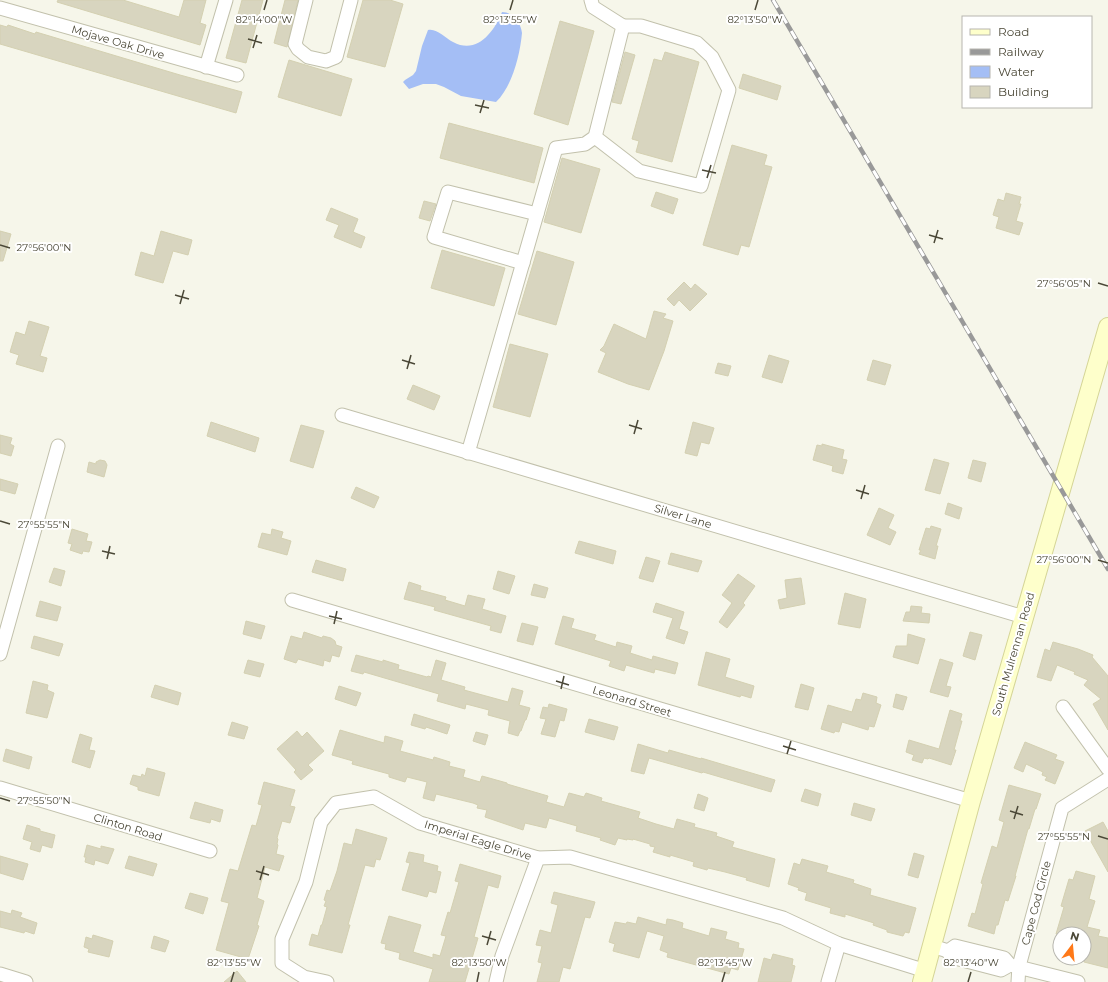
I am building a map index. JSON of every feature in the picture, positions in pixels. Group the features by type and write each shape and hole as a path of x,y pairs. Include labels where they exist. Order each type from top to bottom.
{"street":[{"path":"206,66 226,0"},
{"path":"306,0 295,44 298,49 308,57 326,61 336,57 351,0"},
{"path":"591,0 593,8 623,26 640,26 697,43 712,57 729,90 701,186 639,171 595,137"},
{"name":"Mojave Oak Drive","path":"0,8 237,75"},
{"path":"468,452 556,148 585,144 595,137 623,26"},
{"path":"523,263 434,237 448,192 537,214"},
{"name":"South Mulrennan Road","path":"924,976 940,948 971,801 1108,326"},
{"name":"Silver Lane","path":"342,415 1024,617"},
{"path":"0,654 58,446"},
{"name":"Leonard Street","path":"292,600 971,801"},
{"path":"1063,707 1108,769"},
{"name":"Cape Cod Circle","path":"1018,982 1015,965 1062,808 1108,779"},
{"name":"Clinton Road","path":"0,788 210,851"},
{"name":"Imperial Eagle Drive","path":"327,982 304,977 282,963 282,939 306,882 321,822 336,803 374,797 420,823 538,858 570,857 783,918 839,944 924,976"},
{"path":"496,982 502,956 538,858"},
{"path":"828,982 839,944"},
{"path":"940,948 951,957 1001,970 1015,965 1078,982"},
{"path":"0,974 26,982"}],"water":[{"path":"502,12 510,14 516,19 522,33 517,61 511,79 502,96 496,102 461,96 436,84 423,84 409,89 403,82 416,71 422,46 428,30 435,30 453,42 470,46 484,39 489,34 499,20"}],"building":[{"path":"58,0 123,0 179,17 184,0 206,0 200,23 206,25 200,45 57,2"},
{"path":"242,0 263,0 246,63 226,58"},
{"path":"285,0 298,0 287,47 274,43"},
{"path":"363,0 390,0 403,4 385,67 347,57"},
{"path":"560,21 594,31 568,125 534,114"},
{"path":"0,25 7,27 8,25 35,34 36,32 242,92 236,113 0,44"},
{"path":"625,52 635,55 621,104 612,102"},
{"path":"665,52 699,62 672,162 636,152 639,141 632,139 654,59 662,61"},
{"path":"289,60 352,79 341,116 278,97"},
{"path":"743,74 781,86 777,100 739,88"},
{"path":"449,123 543,148 534,183 440,158"},
{"path":"732,145 767,155 764,165 772,167 749,247 741,245 738,255 703,245"},
{"path":"562,158 600,169 581,233 544,222"},
{"path":"656,192 678,199 673,214 651,206"},
{"path":"1006,193 1021,197 1019,204 1021,204 1016,221 1023,223 1019,235 996,228 999,217 993,215 998,199 1004,201"},
{"path":"424,201 436,204 430,221 419,218"},
{"path":"331,208 358,219 353,232 365,237 361,248 334,237 339,225 326,220"},
{"path":"0,231 11,234 3,261 0,261"},
{"path":"161,231 192,240 188,255 173,251 163,283 135,275 141,252 154,256"},
{"path":"442,250 505,268 494,306 431,288"},
{"path":"537,251 574,262 556,325 518,314"},
{"path":"684,282 691,289 695,284 707,294 690,311 679,300 674,306 667,299"},
{"path":"654,311 666,314 663,318 673,321 664,351 649,390 628,384 598,372 606,353 600,350 604,346 614,324 646,339"},
{"path":"29,321 49,327 40,356 47,358 43,372 16,364 19,355 10,352 16,332 25,335"},
{"path":"510,344 548,354 530,417 493,407"},
{"path":"769,355 789,361 782,383 762,377"},
{"path":"873,360 891,365 885,385 867,380"},
{"path":"718,363 731,366 728,376 715,373"},
{"path":"413,385 440,396 434,410 407,399"},
{"path":"211,422 259,438 255,452 207,436"},
{"path":"693,422 714,428 709,444 701,442 697,456 685,453"},
{"path":"301,425 324,431 313,468 290,461"},
{"path":"0,435 12,438 10,444 14,446 11,456 0,453"},
{"path":"822,444 844,450 842,459 847,460 843,474 832,471 833,466 813,460 817,445 822,446"},
{"path":"934,459 949,463 940,494 925,490"},
{"path":"100,460 105,461 107,465 104,477 87,472 89,462 96,464 96,462"},
{"path":"973,460 986,463 981,482 968,478"},
{"path":"0,479 18,484 15,494 0,490"},
{"path":"356,487 379,497 374,508 351,498"},
{"path":"948,503 962,508 959,519 945,514"},
{"path":"879,508 894,515 888,528 896,532 890,545 867,535"},
{"path":"931,526 941,529 936,546 938,546 935,559 919,554 926,528 930,529"},
{"path":"72,529 88,534 86,541 92,542 89,552 83,551 82,554 70,550 72,544 68,543"},
{"path":"272,529 283,532 281,538 291,541 287,555 258,547 262,533 271,535"},
{"path":"579,541 616,551 613,564 575,553"},
{"path":"671,553 702,561 698,572 668,564"},
{"path":"646,557 660,561 653,582 639,578"},
{"path":"316,560 346,569 343,581 312,572"},
{"path":"54,568 65,571 61,586 49,582"},
{"path":"498,571 515,576 509,594 493,589"},
{"path":"738,574 755,586 743,603 745,605 727,628 719,622 732,603 722,595"},
{"path":"801,578 805,604 780,609 778,600 787,598 785,580"},
{"path":"409,582 421,586 420,590 446,597 445,600 465,606 468,595 485,599 482,609 506,616 501,633 490,630 491,626 434,610 435,607 404,599"},
{"path":"534,584 548,588 545,598 531,595"},
{"path":"845,593 866,599 860,628 838,624"},
{"path":"40,601 61,607 57,621 36,616"},
{"path":"656,603 684,612 679,629 688,632 684,644 666,638 673,618 653,612"},
{"path":"911,606 922,607 921,613 930,614 929,623 903,621 906,612 910,612"},
{"path":"563,616 574,619 571,628 596,635 594,640 616,647 617,642 632,646 630,653 652,660 653,656 678,663 675,674 655,669 654,673 626,665 624,671 609,666 611,661 555,644"},
{"path":"246,621 265,626 261,639 243,634"},
{"path":"522,623 538,627 533,645 517,641"},
{"path":"304,632 322,638 323,636 331,638 335,641 336,645 342,647 339,657 332,655 330,662 324,660 323,666 298,659 296,663 284,659 291,636 302,639"},
{"path":"970,632 982,635 975,660 963,656"},
{"path":"908,634 925,639 918,664 893,657 896,646 907,646"},
{"path":"34,636 63,644 59,656 31,648"},
{"path":"1053,642 1093,655 1092,657 1108,676 1108,730 1093,704 1101,699 1084,685 1088,680 1074,674 1075,672 1057,665 1051,681 1037,677 1045,649 1050,651"},
{"path":"706,652 730,659 725,677 754,686 751,698 741,695 740,697 698,685"},
{"path":"356,655 383,662 383,660 399,665 398,669 427,677 431,677 436,660 446,663 441,680 465,687 464,690 508,702 512,688 523,691 519,705 530,708 526,720 518,736 508,733 510,721 488,715 489,710 466,704 465,709 437,701 439,694 364,672 363,674 351,671"},
{"path":"940,659 953,663 946,686 951,687 948,697 930,692"},
{"path":"248,660 264,664 260,677 244,673"},
{"path":"33,681 48,685 47,690 54,693 47,718 26,713"},
{"path":"801,684 814,688 808,710 795,707"},
{"path":"155,685 181,693 178,705 151,697"},
{"path":"339,686 361,693 356,706 335,699"},
{"path":"863,693 877,697 876,703 881,705 874,727 869,726 868,730 842,722 839,732 835,731 834,733 821,729 828,705 852,712 856,699 861,700"},
{"path":"896,694 907,697 903,710 893,707"},
{"path":"549,704 567,709 564,721 560,720 555,737 541,734 546,719 540,718 543,707 548,708"},
{"path":"950,710 962,714 960,721 962,721 954,750 956,750 951,765 929,758 924,758 922,763 912,760 914,755 906,752 909,740 939,749"},
{"path":"414,714 450,725 447,734 426,727 425,729 411,725"},
{"path":"589,719 618,727 614,740 585,732"},
{"path":"232,722 248,727 244,739 228,735"},
{"path":"340,730 384,743 385,736 403,741 400,751 433,760 434,757 450,762 449,766 465,770 463,777 480,782 482,776 507,783 548,796 546,802 564,807 569,793 584,797 586,793 602,798 601,801 640,812 638,818 656,824 674,829 677,819 695,824 694,827 717,833 716,836 734,842 732,847 775,859 769,887 746,880 747,878 708,868 707,870 693,866 694,862 653,852 655,847 633,839 627,840 618,838 615,845 600,840 601,838 576,831 577,826 549,818 546,828 525,823 523,830 485,817 487,810 477,808 478,805 473,803 436,794 434,801 423,798 427,782 407,777 405,782 389,777 389,774 352,764 353,761 332,755"},
{"path":"297,731 302,737 307,732 324,751 308,765 313,770 301,780 294,772 296,770 277,749"},
{"path":"476,732 488,735 485,745 473,741"},
{"path":"80,734 92,738 89,750 95,751 90,768 72,762"},
{"path":"1025,742 1057,755 1055,759 1064,762 1055,784 1045,780 1047,777 1042,775 1043,772 1026,764 1023,772 1014,768"},
{"path":"638,744 668,753 669,750 701,758 775,780 771,792 649,758 644,774 631,771"},
{"path":"6,749 32,757 29,769 3,761"},
{"path":"147,768 165,773 159,796 138,790 138,787 130,784 133,775 141,777 142,774 145,776"},
{"path":"264,782 295,790 290,806 295,807 290,823 282,821 277,838 278,845 276,854 284,856 279,871 265,867 257,898 264,901 257,925 259,926 248,959 216,950 229,903 221,901 230,869 238,871 252,825 256,826 262,805 258,804"},
{"path":"1009,785 1041,794 1028,829 1008,901 1005,900 994,934 968,926 972,913 975,914 983,884 981,883 992,846 997,848 1004,822 999,820"},
{"path":"805,789 821,794 818,806 801,801"},
{"path":"698,794 708,798 704,811 694,808"},
{"path":"195,802 223,810 220,822 211,819 210,823 190,818"},
{"path":"854,803 875,809 871,821 851,815"},
{"path":"1103,822 1108,831 1108,872 1085,831"},
{"path":"27,825 40,829 40,831 55,835 52,848 42,845 40,852 30,849 32,842 23,839"},
{"path":"356,829 387,838 380,860 376,859 374,867 365,865 348,925 350,925 342,953 309,945 312,934 318,936 322,925 327,907 324,906 326,901 324,900 327,890 330,891 344,843 352,845"},
{"path":"87,845 101,849 101,846 114,849 108,864 95,860 94,865 85,862 86,857 84,857"},
{"path":"409,852 424,855 423,862 438,866 437,871 441,872 436,893 429,891 427,897 402,890 410,863 406,862"},
{"path":"914,853 924,856 918,878 908,875"},
{"path":"0,856 28,864 23,880 0,873"},
{"path":"129,856 157,864 153,876 125,868"},
{"path":"802,859 828,866 826,872 854,880 853,883 871,889 870,895 916,908 909,933 905,932 903,936 887,932 887,930 873,925 874,923 845,914 845,917 830,913 831,908 805,900 807,893 788,884 794,863 800,865"},
{"path":"460,864 501,876 498,888 488,885 474,937 478,938 465,982 429,982 433,969 399,959 400,953 385,949 386,944 381,943 389,916 421,925 413,952 433,958 433,954 440,956 446,936 441,935 448,912 450,913 459,882 455,881"},
{"path":"1076,871 1095,876 1089,899 1095,901 1087,926 1058,926 1064,907 1061,906 1069,879 1073,880"},
{"path":"554,892 595,902 590,918 585,917 570,969 563,967 559,982 537,982 542,963 538,962 542,946 536,945 540,930 551,933 558,905 551,903"},
{"path":"190,893 208,898 203,914 185,908"},
{"path":"12,910 22,913 20,917 37,923 34,934 0,927 0,911 11,914"},
{"path":"638,917 666,925 667,919 673,920 683,923 682,928 709,936 711,928 727,932 725,939 739,943 738,948 744,949 738,970 731,968 729,974 667,957 668,953 660,950 664,936 647,931 639,958 613,951 615,944 609,942 615,922 636,924"},
{"path":"1092,928 1100,930 1098,936 1108,938 1108,968 1092,964"},
{"path":"93,935 113,941 109,957 88,952 89,949 84,947 86,937 92,939"},
{"path":"154,936 169,941 165,952 151,948"},
{"path":"773,954 793,959 792,965 795,966 791,982 758,982 764,958 771,960"},
{"path":"237,971 246,982 224,982"}],"railway":[{"path":"773,0 1108,569"}]}
